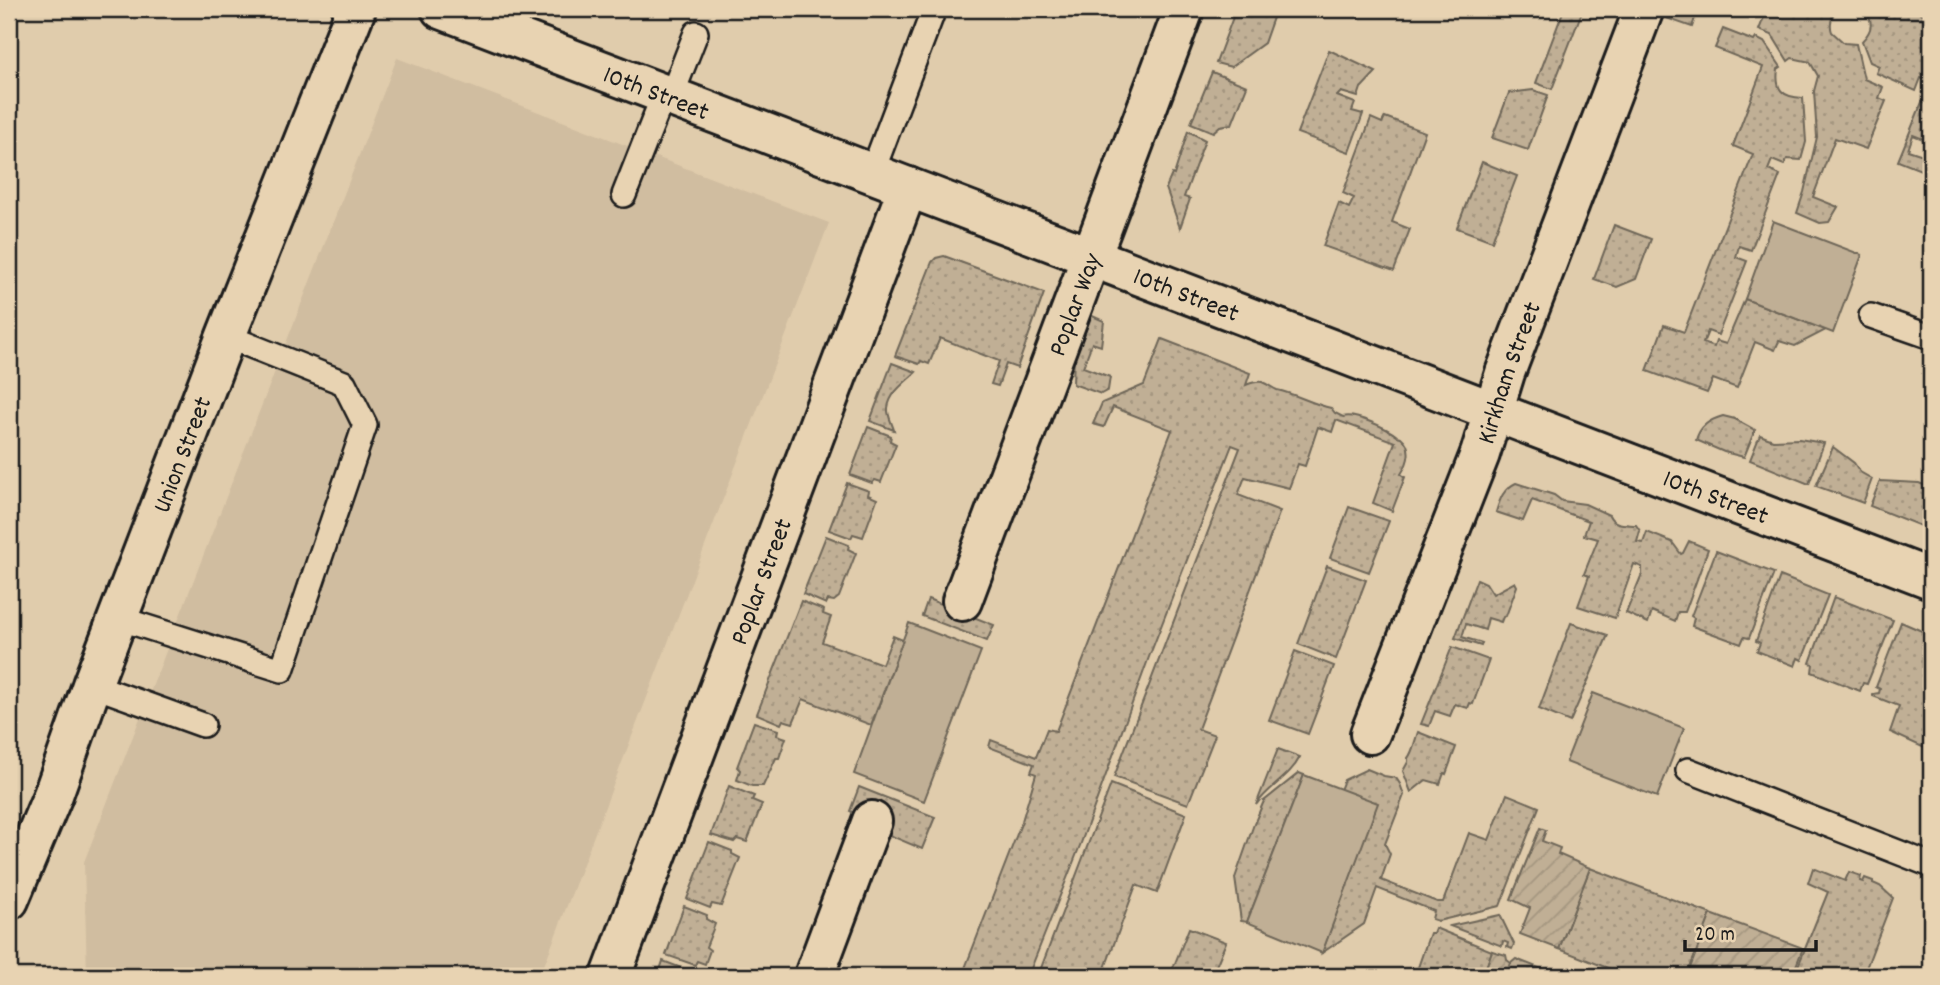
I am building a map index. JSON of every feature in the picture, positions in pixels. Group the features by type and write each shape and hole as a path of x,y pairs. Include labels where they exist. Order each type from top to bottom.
{"street":[{"name":"Union Street","path":"9,900 53,794 226,336 356,9"},
{"name":"10th Street","path":"441,9 1931,579"},
{"name":"Poplar Way","path":"962,601 1184,9"},
{"name":"Kirkham Street","path":"1370,734 1480,454 1505,373 1644,9"},
{"name":"Poplar Street","path":"611,976 908,187"},
{"path":"814,976 872,821"}],"lane":[{"path":"872,173 934,9"},
{"path":"624,195 696,33"},
{"path":"1871,316 1931,337"},
{"path":"118,618 282,670 365,425 344,383 226,336"},
{"path":"92,685 203,725"},
{"path":"1688,770 1931,865"}],"shaded area":[{"path":"1236,9 1276,9 1264,43 1231,67 1216,63"},
{"path":"1564,9 1583,9 1552,89 1536,83"},
{"path":"1669,9 1698,9 1692,27 1666,18"},
{"path":"1744,9 1837,9 1831,20 1832,32 1844,43 1856,44 1864,79 1883,87 1879,98 1886,101 1866,149 1835,138 1813,197 1838,207 1829,222 1820,223 1797,213 1817,137 1814,91 1818,76 1810,62 1792,58 1788,61 1772,35 1759,30 1764,17"},
{"path":"1863,9 1910,9 1931,17 1931,82 1921,78 1916,91 1876,73 1879,66 1870,62 1862,41 1871,25"},
{"path":"1723,29 1764,42 1781,67 1777,76 1779,87 1785,94 1803,98 1806,142 1801,160 1787,159 1784,165 1772,160 1768,170 1780,175 1751,250 1739,246 1736,257 1747,261 1718,335 1708,331 1703,343 1714,347 1716,341 1726,344 1745,299 1826,330 1795,346 1779,341 1775,350 1755,342 1737,388 1713,379 1707,393 1647,371 1664,325 1684,332 1753,154 1733,146 1763,67 1715,48"},
{"path":"1329,50 1376,72 1361,88 1358,97 1341,92 1337,96 1355,103 1352,111 1363,114 1349,152 1297,133"},
{"path":"397,58 829,223 540,976 87,976 84,862"},
{"path":"1212,72 1247,86 1232,124 1220,126 1213,132 1191,123"},
{"path":"1533,90 1548,95 1528,150 1492,138 1509,93"},
{"path":"1922,102 1931,106 1931,142 1931,174 1898,161","holes":["1913,135 1931,142 1926,156 1908,150"]},
{"path":"1385,117 1425,132 1392,222 1410,229 1394,271 1323,246 1339,203 1349,208 1354,198 1343,193 1371,118 1382,123"},
{"path":"1188,131 1205,140 1184,197 1190,199 1180,228 1166,188 1172,174 1174,175"},
{"path":"1482,162 1517,176 1492,241 1457,228"},
{"path":"1773,221 1862,255 1833,333 1745,299"},
{"path":"1614,225 1651,239 1636,279 1617,287 1594,279"},
{"path":"944,256 1044,293 1017,368 1006,364 998,386 991,384 999,361 940,338 929,364 921,361 919,364 895,356 932,262"},
{"path":"1090,315 1104,321 1101,346 1092,343 1083,367 1110,377 1108,390 1101,394 1073,384 1074,353"},
{"path":"1162,339 1250,373 1246,385 1262,382 1277,390 1331,408 1343,417 1355,417 1371,422 1401,437 1408,450 1408,460 1401,474 1405,477 1392,511 1373,503 1395,442 1336,420 1332,432 1318,427 1305,466 1298,464 1289,488 1245,477 1238,495 1280,511 1198,729 1215,735 1188,804 1114,777 1240,448 1232,445 1028,976 962,976 1022,821 1036,774 1031,772 1034,764 989,747 991,740 1036,757 1047,729 1056,731 1172,430 1113,407 1104,427 1093,424 1102,403 1144,385"},
{"path":"892,363 916,372 889,402 888,413 894,430 870,421"},
{"path":"1723,416 1755,430 1744,457 1696,440 1706,424"},
{"path":"868,427 891,436 890,441 896,444 881,482 875,480 872,483 850,475"},
{"path":"1760,435 1773,440 1799,439 1824,443 1809,484 1750,460"},
{"path":"1833,447 1854,463 1860,472 1872,479 1863,503 1816,486"},
{"path":"1880,481 1919,483 1931,488 1931,520 1928,529 1870,506"},
{"path":"847,483 869,491 868,495 877,499 863,537 853,534 851,538 829,530"},
{"path":"1516,483 1554,495 1562,501 1585,504 1609,515 1617,523 1636,525 1640,531 1637,542 1643,543 1647,532 1672,542 1681,554 1689,541 1708,549 1685,612 1678,612 1675,621 1652,611 1648,623 1626,613 1642,574 1642,567 1634,564 1615,618 1578,606 1589,576 1584,574 1598,539 1584,535 1589,521 1532,500 1523,521 1496,512 1505,491"},
{"path":"1349,507 1389,521 1369,572 1330,558"},
{"path":"826,536 849,545 848,549 856,553 839,597 834,601 828,600 826,604 803,594"},
{"path":"1716,551 1774,573 1749,638 1744,637 1741,644 1692,626 1694,618 1691,616"},
{"path":"1327,566 1366,580 1336,659 1298,644"},
{"path":"1780,576 1828,595 1802,660 1798,658 1795,666 1757,651 1760,643 1756,641"},
{"path":"1477,579 1486,583 1493,594 1515,582 1517,586 1506,616 1501,622 1488,618 1485,630 1466,624 1462,637 1482,643 1481,646 1455,638"},
{"path":"1834,597 1893,620 1867,684 1863,683 1860,691 1812,672 1813,664 1810,663"},
{"path":"928,599 994,625 987,641 922,616"},
{"path":"801,601 824,610 823,614 831,617 822,642 882,664 893,636 903,640 871,725 803,699 793,723 783,720 781,724 757,714"},
{"path":"1901,622 1931,635 1931,751 1890,732 1899,706 1873,696 1879,693 1880,689 1876,687"},
{"path":"909,623 981,651 924,801 854,774"},
{"path":"1571,623 1608,635 1570,722 1539,709"},
{"path":"1452,647 1489,660 1473,704 1470,703 1468,708 1455,704 1450,716 1435,711 1429,726 1421,724"},
{"path":"1295,651 1334,666 1308,734 1269,720"},
{"path":"1593,693 1684,728 1657,797 1566,762"},
{"path":"754,722 778,730 777,735 786,738 779,758 776,758 763,786 752,786 737,780 740,770 737,767"},
{"path":"1418,732 1456,747 1440,784 1426,780 1411,792 1403,771"},
{"path":"1278,749 1300,757 1291,770 1256,805"},
{"path":"1367,769 1396,778 1404,795 1385,844 1390,854 1381,880 1437,902 1443,902 1469,833 1489,840 1507,794 1539,807 1500,906 1438,921 1432,919 1434,911 1377,888 1364,924 1322,953 1377,803 1340,790 1344,780"},
{"path":"1299,773 1304,775 1247,922 1241,921 1235,878 1254,824 1264,801"},
{"path":"1304,775 1378,803 1322,953 1247,922"},
{"path":"1111,784 1186,814 1157,893 1136,885 1102,976 1038,976"},
{"path":"729,786 754,796 752,800 762,804 747,842 737,839 734,842 711,835"},
{"path":"859,787 935,817 922,849 882,832 872,821 850,811"},
{"path":"1540,828 1546,830 1542,841 1560,848 1558,854 1590,868 1559,949 1520,934 1530,908 1511,899"},
{"path":"709,842 732,851 732,854 740,858 721,906 712,904 710,908 687,899"},
{"path":"1590,868 1711,914 1687,976 1628,976 1559,949"},
{"path":"1813,868 1845,881 1849,872 1861,876 1860,881 1863,882 1865,878 1873,881 1893,898 1863,976 1794,976 1828,892 1808,883"},
{"path":"684,906 707,915 706,919 715,924 706,947 710,950 705,964 697,961 695,965 666,955"},
{"path":"1711,914 1803,948 1792,976 1687,976"},
{"path":"1500,915 1514,944 1512,949 1503,941 1502,946 1450,926"},
{"path":"1189,928 1226,942 1212,976 1170,976"},
{"path":"1435,928 1492,951 1483,976 1415,976 1430,933 1433,933"},
{"path":"1492,951 1506,955 1511,963 1506,976 1483,976"},
{"path":"1516,959 1549,972 1552,968 1575,976 1506,976 1511,963"},
{"path":"663,961 692,972 691,976 658,976"}]}
